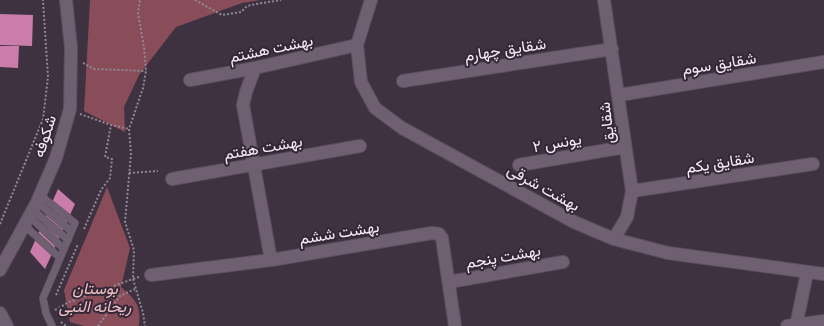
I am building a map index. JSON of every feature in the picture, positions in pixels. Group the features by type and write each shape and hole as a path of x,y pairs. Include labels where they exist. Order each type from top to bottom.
{"street":[{"name":"شکوفه","path":"0,270 33,210 56,158 70,109 70,48 66,0"},
{"name":"بهشت شرقی","path":"371,0 357,45 361,82 375,108 402,128 567,219 614,239 668,253 807,273 824,274"},
{"name":"شقایق","path":"604,0 632,191 627,217 614,239"},
{"name":"بهشت هشتم","path":"190,80 255,68 357,45"},
{"name":"شقایق چهارم","path":"403,81 612,49"},
{"name":"شقایق سوم","path":"619,95 824,62"},
{"path":"255,68 243,105 271,260"},
{"name":"بهشت هفتم","path":"172,179 255,166 360,146"},
{"name":"یونس ۲","path":"519,165 625,147"},
{"name":"شقایق یکم","path":"632,191 813,164"},
{"name":"بهشت ششم","path":"151,275 271,260 432,233 439,234 442,238 455,326"},
{"name":"بهشت پنجم","path":"449,282 563,262"},
{"path":"807,273 793,326 824,321"},
{"path":"0,313 6,326"}],"lane":[{"path":"33,210 75,223 43,298 46,313 52,326"},
{"path":"33,210 68,240"},
{"path":"33,210 64,249"},
{"path":"33,210 60,258"}],"path":[{"path":"0,224 43,119 48,77 43,0"},
{"path":"140,0 138,13 146,71 143,88 128,128 131,154 125,222 134,250 133,279 143,313 145,326"},
{"path":"195,0 222,15 241,12 248,6 281,0"},
{"path":"256,4 259,0"},
{"path":"82,62 94,69 146,71"},
{"path":"76,113 111,125 128,128"},
{"path":"81,235 101,190 110,178 112,159 105,156 111,125"},
{"path":"129,173 158,171"},
{"path":"55,297 78,242"},
{"path":"52,306 52,311 69,302 133,279"},
{"path":"98,326 120,296 135,289"}],"green space":[{"path":"90,0 260,0 242,3 176,27 139,75 124,107 125,132 84,111"},
{"name":"بوستان ریحانه النبی","path":"107,187 130,248 121,287 134,300 138,308 139,326 84,326 70,322 64,290"}],"building":[{"path":"0,14 33,15 32,46 0,45"},
{"path":"0,46 19,46 18,68 0,67"},
{"path":"58,189 75,204 45,269 30,252"}]}
